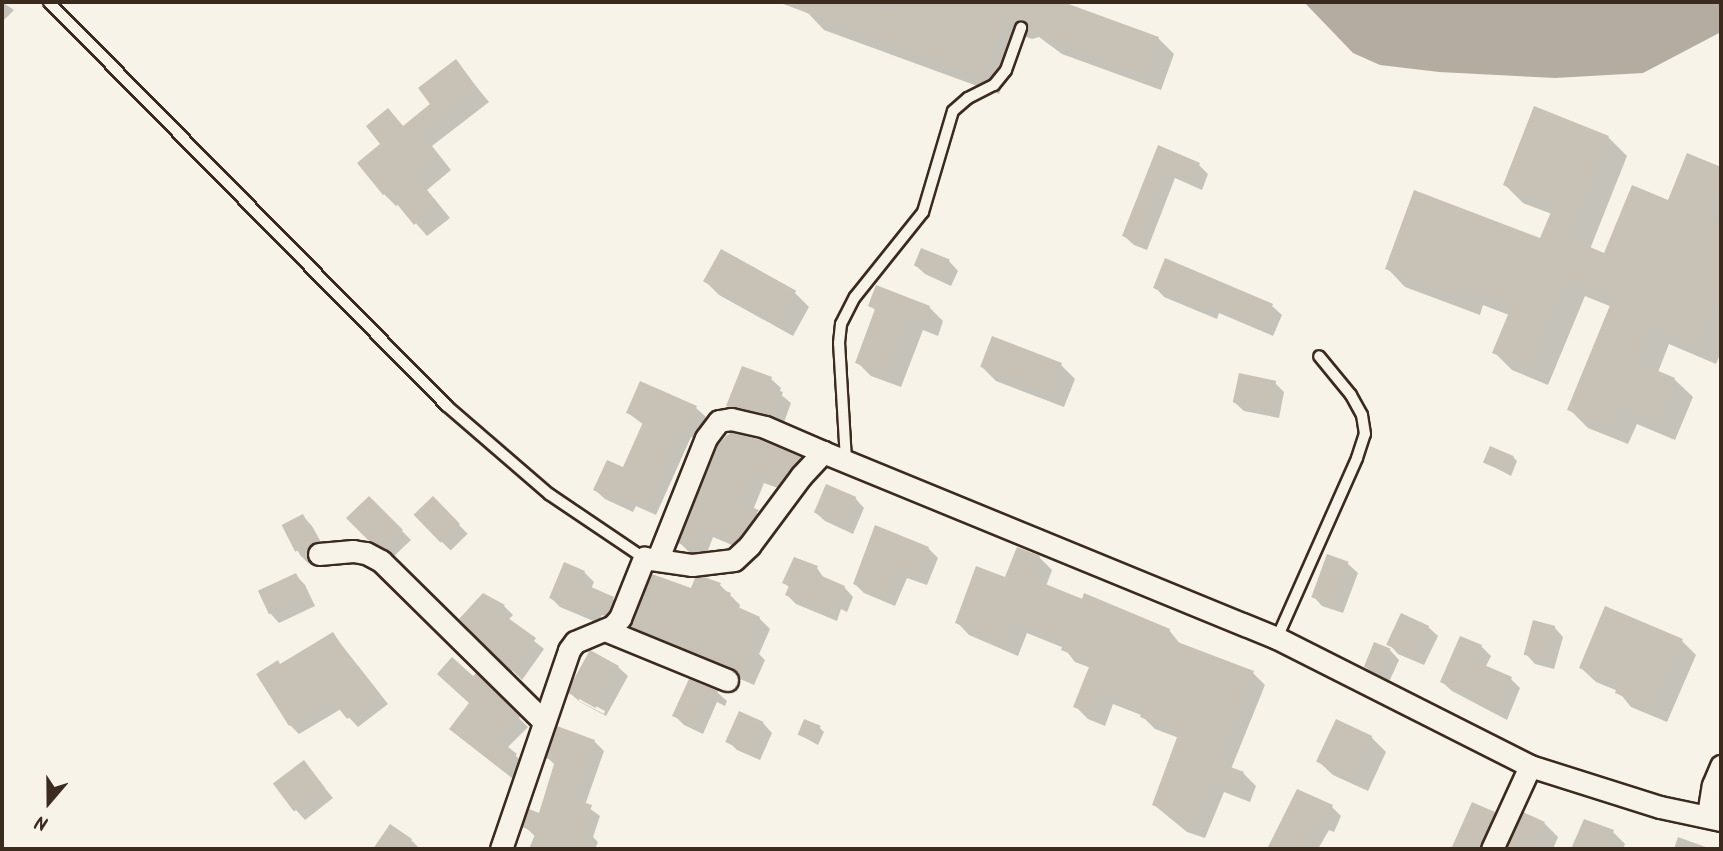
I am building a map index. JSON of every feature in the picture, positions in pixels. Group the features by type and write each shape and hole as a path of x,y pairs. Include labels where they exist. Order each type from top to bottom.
{"street":[{"path":"501,849 520,800 543,721 569,650 575,642 605,630 620,618 651,558 706,438 719,421 731,419 765,427 1277,638 1530,766 1660,807 1714,818 1713,785 1721,766"},
{"path":"651,558 692,565 734,560 749,546 801,476 823,452"},
{"path":"319,554 353,551 366,553 381,561 543,721"},
{"path":"605,630 727,680"},
{"path":"1492,849 1530,766"}],"lane":[{"path":"49,2 446,405 549,494 651,558"},
{"path":"846,460 839,343 841,324 855,297 923,212 953,111 968,97 994,85 1006,70 1021,28"},
{"path":"1277,638 1357,458 1365,434 1362,415 1351,396 1318,356"}],"shaded area":[{"path":"1304,2 1721,2 1721,32 1643,73 1555,78 1439,72 1380,65 1353,53"}],"building":[{"path":"778,2 871,2 890,9 891,2 1063,2 1159,37 1145,75 1043,38 1045,35 1029,29 1024,21 1015,24 1005,20 983,79"},
{"path":"456,59 478,89 421,133 440,157 416,177 439,205 414,225 387,192 383,195 357,163 380,144 366,126 388,108 403,126 430,104 418,88"},
{"path":"1534,106 1609,136 1569,238 1604,253 1632,185 1668,200 1687,153 1721,167 1721,188 1709,217 1721,223 1721,291 1698,347 1651,327 1637,362 1675,378 1657,423 1618,407 1610,427 1567,410 1613,298 1567,279 1530,368 1492,353 1512,305 1465,288 1461,298 1385,269 1414,190 1540,238 1554,205 1503,185"},
{"path":"1158,145 1200,163 1192,181 1165,170 1138,242 1122,236"},
{"path":"921,248 950,260 943,277 914,266"},
{"path":"721,249 796,291 778,323 703,281"},
{"path":"1165,258 1273,304 1263,327 1210,305 1207,311 1153,288"},
{"path":"876,285 930,306 924,323 908,317 887,374 855,363 875,309 868,306"},
{"path":"992,336 1062,363 1050,394 980,367"},
{"path":"742,366 772,377 769,387 783,392 773,416 726,406"},
{"path":"1239,373 1276,381 1270,410 1233,402"},
{"path":"640,381 697,406 686,431 681,429 647,507 626,498 623,504 593,490 607,460 623,467 644,420 626,413"},
{"path":"731,432 761,440 801,457 779,484 754,475 743,504 759,510 734,542 704,529 696,550 678,543 718,445"},
{"path":"1490,446 1514,456 1507,473 1483,463"},
{"path":"826,484 856,497 844,525 814,513"},
{"path":"369,496 403,530 384,548 368,540 346,518"},
{"path":"433,496 460,524 441,543 414,515"},
{"path":"303,514 317,541 295,552 282,525"},
{"path":"875,525 929,547 918,577 897,570 886,598 853,584"},
{"path":"1017,547 1040,556 1031,578 1082,599 1084,593 1170,629 1167,638 1254,671 1217,762 1244,772 1237,790 1211,780 1192,827 1173,820 1175,814 1152,805 1179,732 1140,717 1143,710 1100,693 1092,714 1073,707 1091,662 1061,650 1064,642 1014,621 1006,644 955,623 976,566 1005,577"},
{"path":"1327,554 1349,562 1333,605 1311,597"},
{"path":"794,557 818,566 815,573 845,586 838,603 832,601 827,613 785,595 789,586 782,583"},
{"path":"564,562 585,571 580,582 614,597 607,613 592,607 588,615 549,598"},
{"path":"296,573 307,597 269,614 258,591"},
{"path":"652,574 691,588 695,578 704,577 721,583 718,588 731,593 727,602 760,617 748,645 756,648 743,675 630,626"},
{"path":"483,593 505,605 498,611 536,638 512,672 459,619"},
{"path":"1605,606 1683,639 1653,709 1615,693 1618,684 1579,668"},
{"path":"1401,613 1429,626 1414,658 1386,645"},
{"path":"1533,620 1555,626 1546,661 1524,655"},
{"path":"333,632 356,668 358,666 380,694 347,719 332,700 289,726 256,674 278,660 280,664"},
{"path":"1460,636 1482,645 1475,661 1512,677 1497,711 1473,701 1475,697 1440,682"},
{"path":"1374,642 1391,649 1381,674 1364,667"},
{"path":"590,650 619,666 596,708 567,692"},
{"path":"452,657 473,676 476,673 520,717 498,739 517,754 503,771 449,729 469,703 437,674"},
{"path":"689,679 718,691 715,698 708,694 693,725 672,716"},
{"path":"739,711 764,722 750,753 725,742"},
{"path":"804,719 821,726 814,742 798,735"},
{"path":"1336,719 1372,736 1352,779 1316,762"},
{"path":"557,726 595,740 574,799 592,805 584,829 590,831 583,849 529,849 536,832 522,827 529,809 539,813 555,761 546,758"},
{"path":"304,760 325,788 294,811 273,783"},
{"path":"1297,789 1333,805 1324,824 1319,821 1304,849 1267,849"},
{"path":"1472,802 1495,812 1479,849 1451,849"},
{"path":"1523,812 1545,822 1533,849 1506,849"},
{"path":"1584,819 1614,830 1607,849 1571,849"},
{"path":"390,824 412,839 405,849 373,849"}]}
